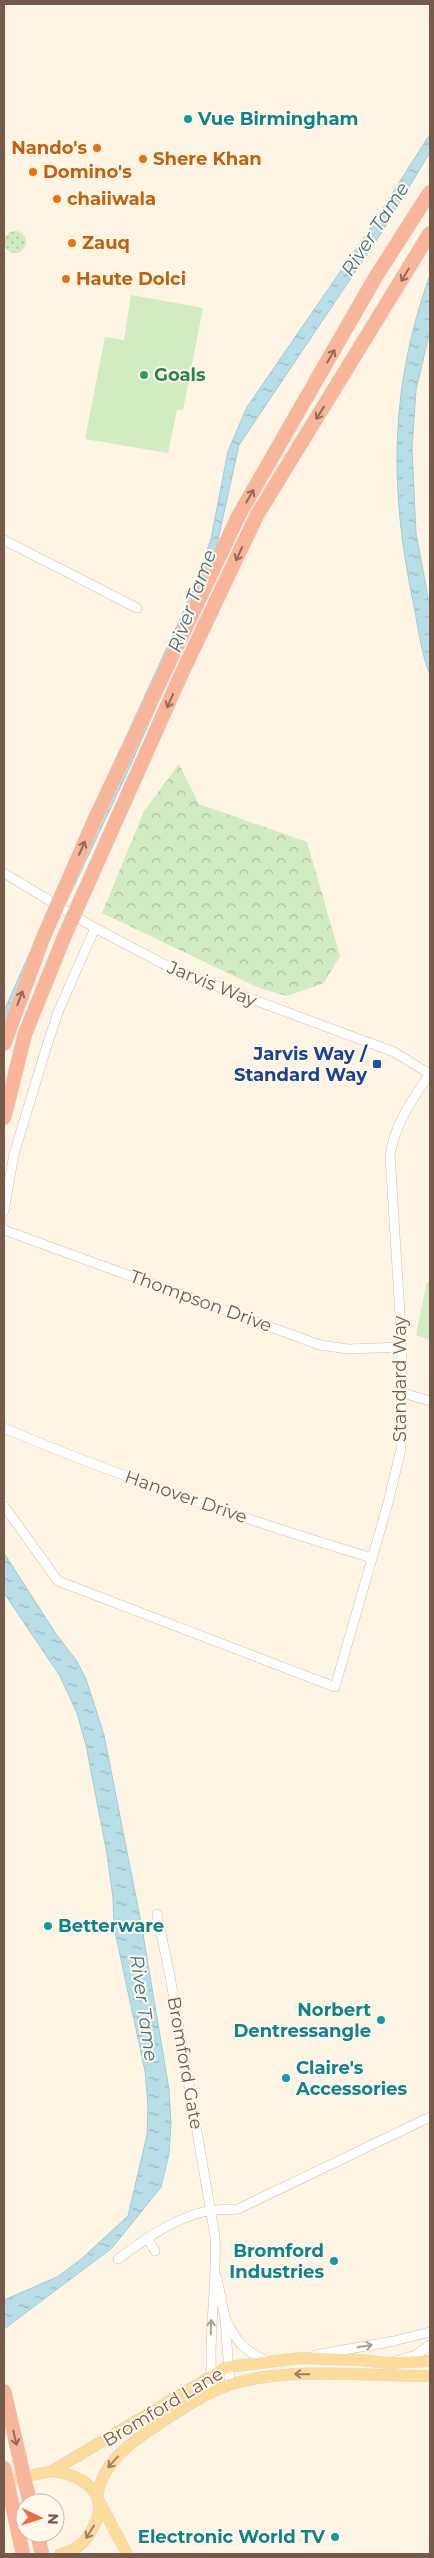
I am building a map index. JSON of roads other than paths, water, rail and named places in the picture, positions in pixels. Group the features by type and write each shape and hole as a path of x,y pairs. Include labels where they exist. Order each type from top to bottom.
{"highway":[{"path":"4,1044 43,938 94,821 239,515 376,278 430,192"},
{"path":"4,1118 25,1034 64,935 181,675 257,516 430,233"},
{"path":"4,2391 28,2493"},
{"path":"4,2468 24,2554"}],"main road":[{"name":"Bromford Lane","path":"52,2472 93,2449 209,2376 227,2367 300,2358 388,2363 430,2362"},
{"name":"Bromford Lane","path":"60,2554 79,2552 98,2518 99,2500 105,2471 126,2447 213,2391 253,2378 276,2375 430,2376"},
{"name":"Bromford Lane","path":"4,2481 52,2472 66,2473 81,2479 99,2500"},
{"path":"99,2500 127,2554"}],"street":[{"path":"4,540 136,608"},
{"name":"Jarvis Way","path":"4,873 95,928 179,972 394,1052 430,1074"},
{"path":"4,1212 14,1154 45,1052 58,1012 95,928"},
{"name":"Standard Way","path":"4,1506 58,1581 335,1687 401,1449 402,1347 390,1155 394,1134 402,1114 430,1074"},
{"name":"Thompson Drive","path":"4,1230 320,1345 348,1349 402,1347"},
{"path":"403,1393 430,1401"},
{"name":"Hanover Drive","path":"4,1428 114,1473 372,1558"},
{"name":"Bromford Gate","path":"157,1914 170,1976 215,2236 216,2275 213,2296 209,2376 213,2391"},
{"path":"118,2259 147,2238 180,2220 205,2211 211,2212 238,2208 430,2116"},
{"path":"147,2238 155,2251"},
{"name":"Bromford Gate","path":"216,2275 225,2318 227,2367 230,2385"},
{"path":"225,2318 237,2342 246,2351 266,2361"},
{"path":"300,2358 394,2341 430,2332"},
{"path":"351,2376 416,2355 430,2345"}],"water":[{"name":"River Tame","path":"430,134 430,152 382,232 239,445 206,594 127,773 36,967 4,1044 4,1011 92,811 191,595 211,539 228,451 247,407 369,230"},
{"path":"430,275 430,331 416,390 412,448 416,533 430,608 430,675 422,649 405,559 397,477 401,397 407,357"},
{"name":"River Tame","path":"4,1553 56,1634 76,1660 86,1679 104,1735 142,1928 169,2089 171,2123 169,2154 161,2187 112,2248 4,2329 4,2300 57,2277 80,2260 128,2216 147,2135 148,2105 145,2071 114,1927 113,1898 107,1854 86,1745 77,1713 60,1676 4,1593"}],"place":[{"name":"Vue Birmingham","path":"188,119"},
{"name":"Nando's","path":"97,148"},
{"name":"Shere Khan","path":"143,159"},
{"name":"Domino's","path":"33,172"},
{"name":"chaiiwala","path":"57,199"},
{"name":"Zauq","path":"72,243"},
{"name":"Haute Dolci","path":"66,279"},
{"name":"Goals","path":"144,375"},
{"name":"Jarvis Way / Standard Way","path":"377,1064"},
{"name":"Betterware","path":"48,1926"},
{"name":"Norbert Dentressangle","path":"381,2020"},
{"name":"Claire's Accessories","path":"286,2078"},
{"name":"Bromford Industries","path":"334,2261"},
{"name":"Electronic World TV","path":"335,2537"}]}
